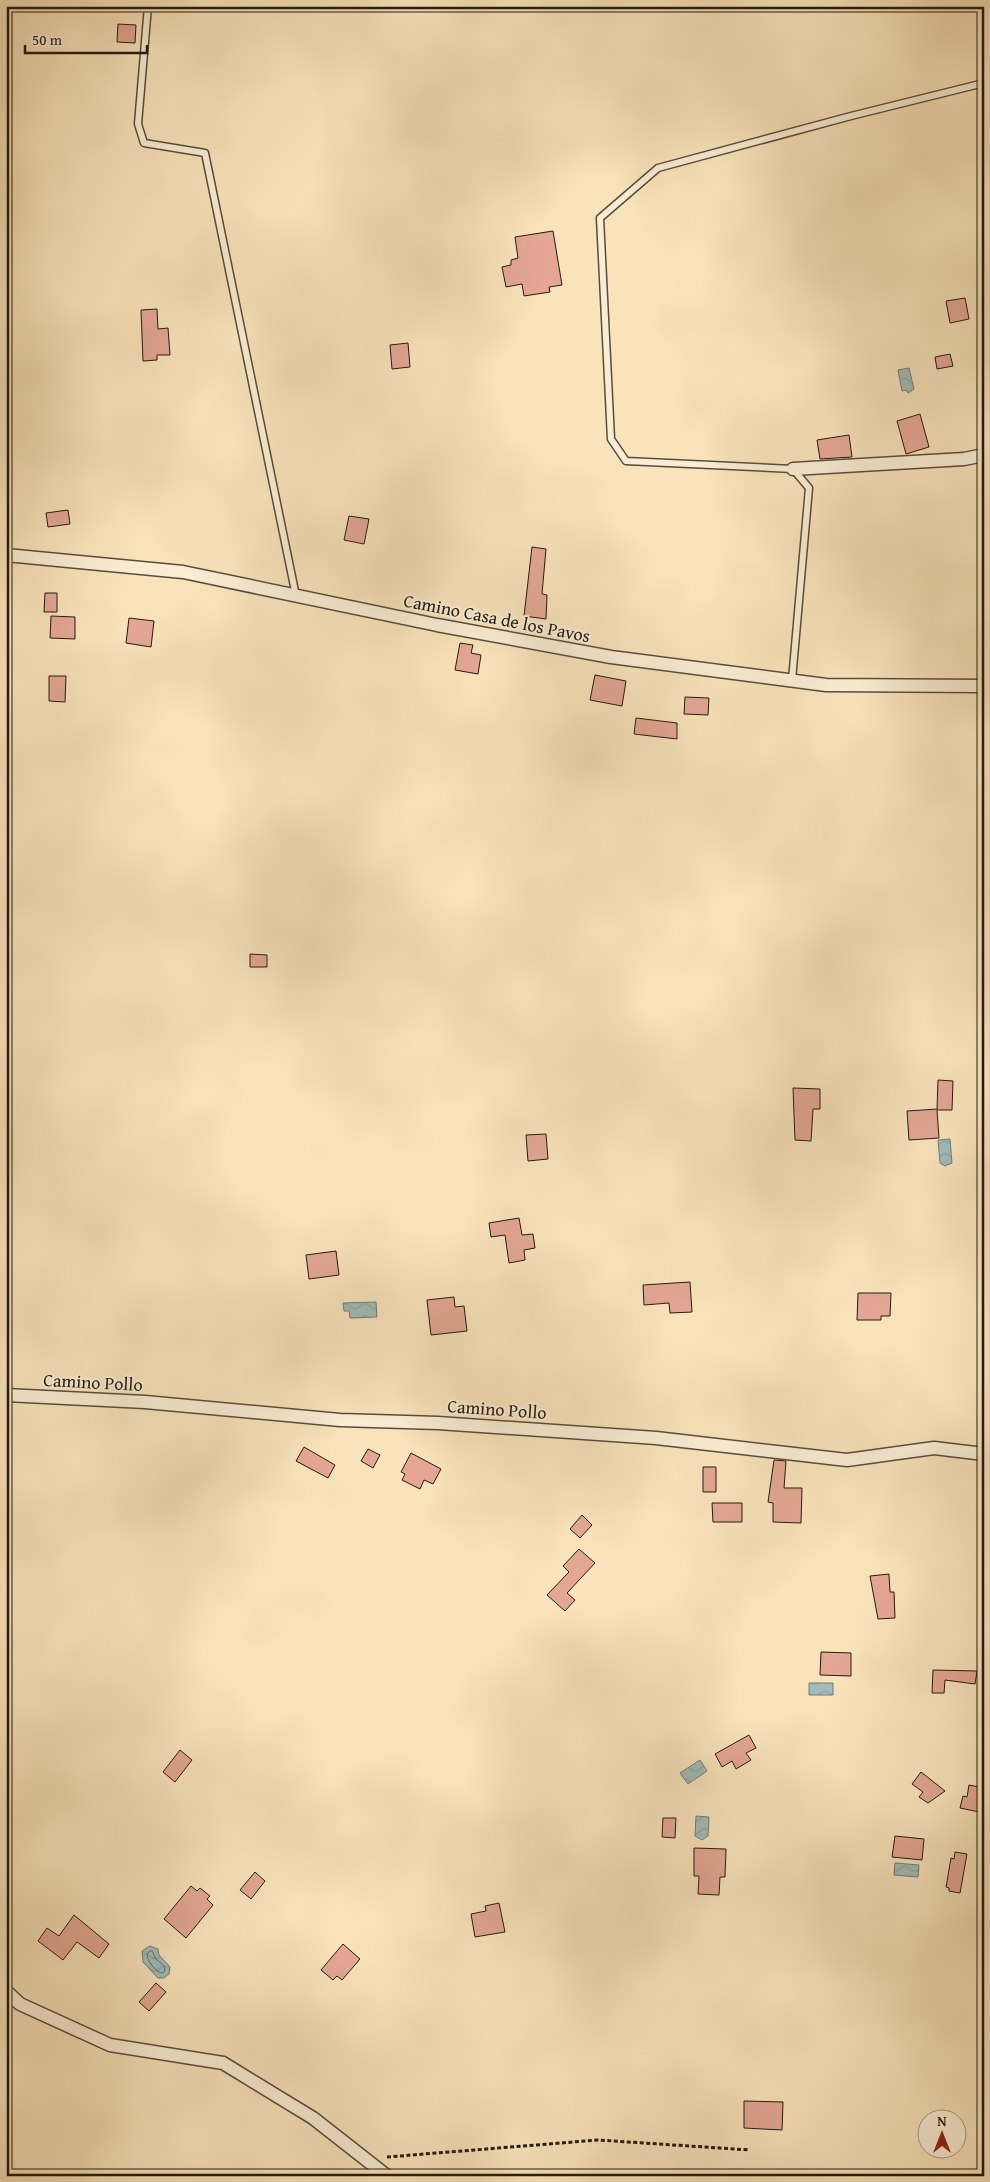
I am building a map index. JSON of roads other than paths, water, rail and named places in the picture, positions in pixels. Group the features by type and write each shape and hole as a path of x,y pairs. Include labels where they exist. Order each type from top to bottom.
{"street":[{"path":"793,469 964,459 984,455"},
{"name":"Camino Casa de los Pavos","path":"6,555 183,572 437,625 611,658 826,685 984,686"},
{"name":"Camino Pollo","path":"6,1395 145,1402 340,1420 438,1422 656,1438 847,1460 934,1448 984,1454"},
{"path":"6,1991 20,2004 110,2045 223,2063 313,2118 387,2176"}],"lane":[{"path":"148,6 138,124 144,143 204,153 296,596"},
{"path":"792,680 809,488 793,469 626,461 611,439 600,218 658,168 851,116 984,83"}],"water":[{"path":"909,368 914,389 908,393 906,390 902,391 898,370"},
{"path":"950,1139 952,1163 945,1166 940,1163 938,1140"},
{"path":"376,1302 377,1317 350,1318 349,1311 344,1311 343,1303"},
{"path":"809,1683 833,1683 833,1695 809,1695"},
{"path":"700,1760 707,1771 688,1784 680,1773"},
{"path":"696,1816 709,1817 708,1836 702,1840 695,1836"},
{"path":"895,1863 919,1865 918,1877 894,1875"},
{"path":"150,1946 158,1949 159,1955 170,1967 169,1974 164,1978 158,1978 143,1962 142,1951"}]}
